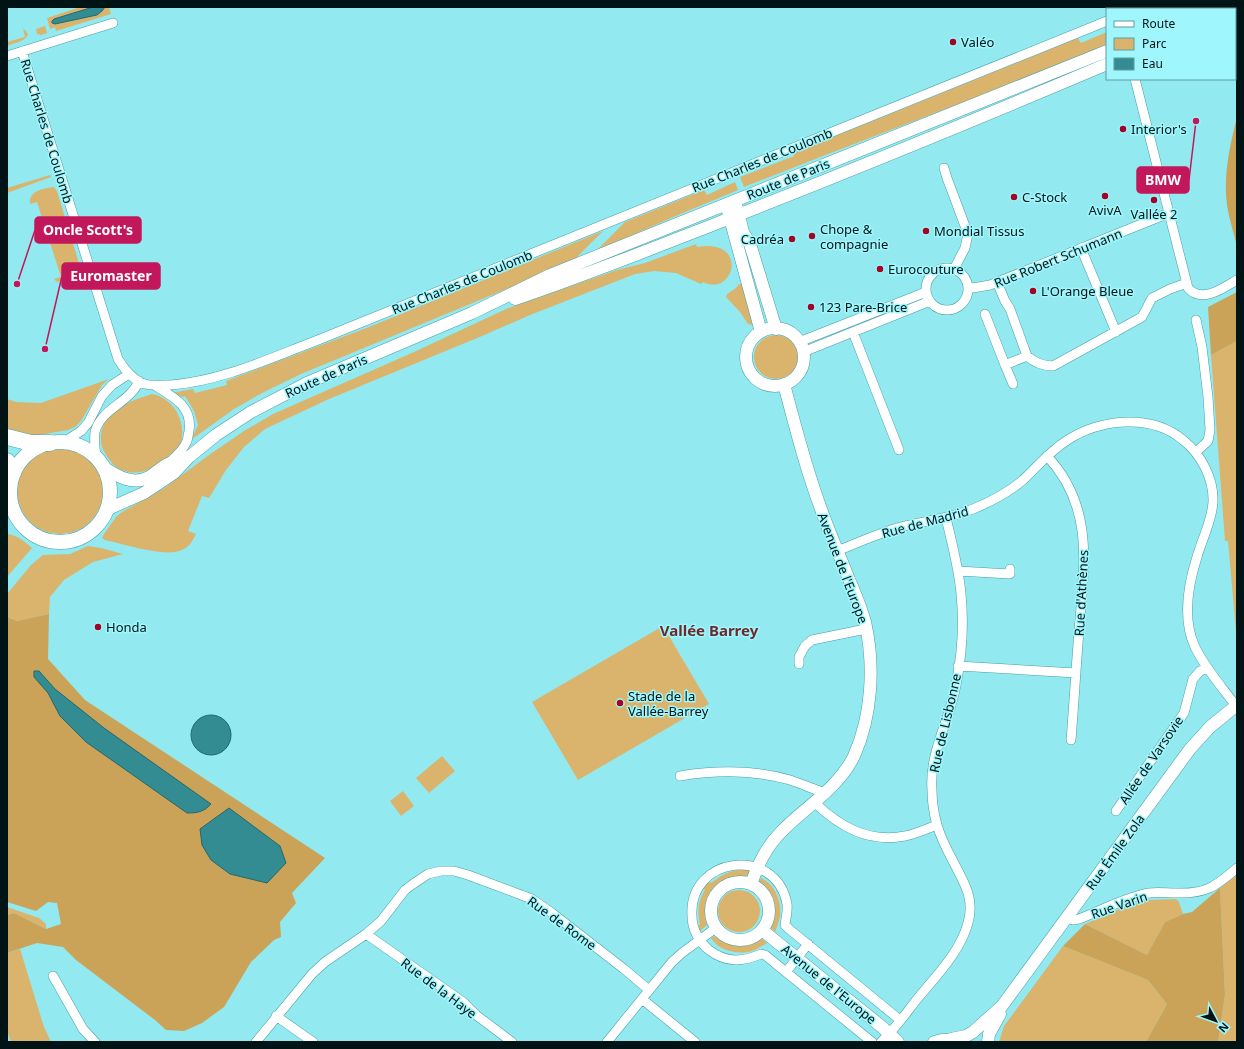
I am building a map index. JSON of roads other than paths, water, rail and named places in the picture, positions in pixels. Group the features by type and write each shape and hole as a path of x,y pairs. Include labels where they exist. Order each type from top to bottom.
{"highway":[{"path":"7,437 31,444 57,443"}],"main road":[{"name":"Route de Paris","path":"108,509 144,493 174,473 189,457 216,435 251,412 307,383 472,313 550,275 1106,51"},
{"name":"Route de Paris","path":"472,313 554,286 735,216 968,123 1106,64"},
{"path":"730,202 735,216 750,244 776,328"},
{"path":"735,216 761,332"},
{"path":"776,328 787,331 796,338 801,347 803,364 798,374 794,378 784,384 772,386 766,385 756,379 749,371 746,360 747,350 754,337 761,332 776,328"},
{"name":"Avenue de l'Europe","path":"751,884 764,853 774,840 840,778 859,743 866,716 870,683 870,658 866,629 861,610 815,493 784,384"},
{"path":"57,443 74,444 82,447 99,462 110,484 110,497 108,509 98,526 83,538 68,543 46,542 31,535 21,526 13,514 10,500 9,477 24,456 38,447 57,443"},
{"name":"Route de Paris","path":"99,462 116,475 127,480 138,481 148,478 169,463 189,457"},
{"path":"7,526 21,526"},
{"name":"Rue Émile Zola","path":"951,1040 966,1036 973,1032 1002,1006 1190,749 1210,727 1236,705"},
{"path":"737,882 751,884 760,890 766,899 768,904 767,920 762,930 751,937 739,940 726,936 716,927 713,921 712,906 718,893 723,888 737,882"},
{"name":"Avenue de l'Europe","path":"762,930 894,1040"},
{"name":"Rue Émile Zola","path":"988,1042 1002,1006"},
{"path":"934,1042 951,1040 963,1042"}],"street":[{"name":"Rue Charles de Coulomb","path":"22,51 118,359 129,374 145,384 154,385 185,384 222,375 313,342 1106,21"},
{"name":"Rue Charles de Coulomb","path":"7,56 113,23"},
{"path":"1135,80 1168,214 1187,283 1191,291 1204,295 1218,291 1237,280"},
{"path":"944,168 946,178 968,234 965,248 954,269"},
{"name":"Rue Robert Schumann","path":"968,287 973,288 990,285 1168,214"},
{"path":"1081,248 1116,332"},
{"path":"945,268 954,269 964,276 968,287 965,300 954,309 941,309 937,307 930,301 926,292 929,278 936,271 945,268"},
{"path":"997,282 1010,309 1027,356 1040,364 1053,366 1142,317 1152,298 1187,283"},
{"path":"801,347 926,292"},
{"path":"801,347 853,332 930,301"},
{"path":"985,314 1013,384"},
{"path":"1196,320 1202,346 1210,430 1208,441 1196,452 1210,482 1213,492 1213,503 1208,528 1196,558 1192,576 1188,599 1188,626 1195,647 1208,668 1236,705"},
{"path":"853,332 898,450"},
{"path":"1006,365 1027,356"},
{"path":"57,443 81,431 88,424 102,396 112,385 129,374"},
{"path":"99,462 95,432 99,422 106,414 137,388 139,381"},
{"path":"154,385 180,403 187,411 190,419 186,443 169,463"},
{"name":"Rue de Madrid","path":"837,551 895,528 946,518 973,510 1021,482 1047,456 1067,440 1082,432 1110,424 1145,422 1168,430 1178,436 1196,452"},
{"name":"Rue d'Athènes","path":"1047,456 1055,464 1070,487 1080,516 1084,541 1084,570 1071,740"},
{"name":"Rue de Lisbonne","path":"894,1040 900,1020 959,946 968,924 970,913 970,899 965,883 954,863 937,825 932,793 932,772 939,739 953,697 962,636 963,616 958,571 946,518"},
{"path":"958,571 1010,574 1010,569"},
{"path":"799,664 799,657 805,646 812,640 866,629"},
{"name":"Rue de Lisbonne","path":"958,666 1076,673"},
{"name":"Allée de Varsovie","path":"1116,812 1184,713 1193,679 1200,671 1208,668"},
{"path":"680,776 715,772 753,773 791,780 825,793"},
{"path":"814,802 828,816 842,825 857,832 873,836 890,838 902,836 937,825"},
{"path":"872,1042 765,955 761,954 742,960 724,958 709,950 700,939 694,928 692,910 693,902 700,885 712,873 728,865 746,864 770,875 781,888 787,905 788,914 785,925 900,1020"},
{"name":"Rue Varin","path":"1067,917 1073,920 1079,919 1122,901 1151,893 1200,892 1215,885 1237,868"},
{"name":"Rue de Rome","path":"256,1042 312,974 325,962 366,934 381,921 405,890 420,878 428,874 442,871 461,872 523,895 542,905 649,990"},
{"path":"607,1042 672,962 716,927"},
{"name":"Rue de la Haye","path":"366,934 463,1002 476,1015 512,1042"},
{"path":"786,972 808,944"},
{"path":"53,976 83,1030 95,1042"},
{"path":"642,1000 695,1042"},
{"path":"276,1016 313,1042"}],"water":[{"path":"93,7 105,7 97,15 55,24 52,23 54,19"},
{"path":"34,671 39,671 55,689 104,728 211,804 200,812 187,813 86,742 60,716 48,693 34,677"},
{"path":"211,715 219,717 225,721 229,727 231,735 229,743 225,749 219,753 211,755 203,753 197,749 193,743 191,735 193,727 197,721 203,717"},
{"path":"229,808 280,846 286,863 267,883 230,874 211,860 202,845 200,829"}],"place":[{"name":"Valéo","path":"953,42"},
{"name":"BMW","path":"1196,121"},
{"name":"Interior's","path":"1123,129"},
{"name":"AvivA","path":"1105,196"},
{"name":"C-Stock","path":"1014,197"},
{"name":"Vallée 2","path":"1154,200"},
{"name":"Mondial Tissus","path":"926,231"},
{"name":"Chope & compagnie","path":"812,236"},
{"name":"Cadréa","path":"792,239"},
{"name":"Eurocouture","path":"880,269"},
{"name":"Oncle Scott's","path":"17,284"},
{"name":"L'Orange Bleue","path":"1033,291"},
{"name":"123 Pare-Brice","path":"811,307"},
{"name":"Euromaster","path":"45,349"},
{"name":"Honda","path":"98,627"},
{"name":"Stade de la Vallée-Barrey","path":"620,703"}],"district":[{"name":"Vallée Barrey","path":"709,630"}]}
